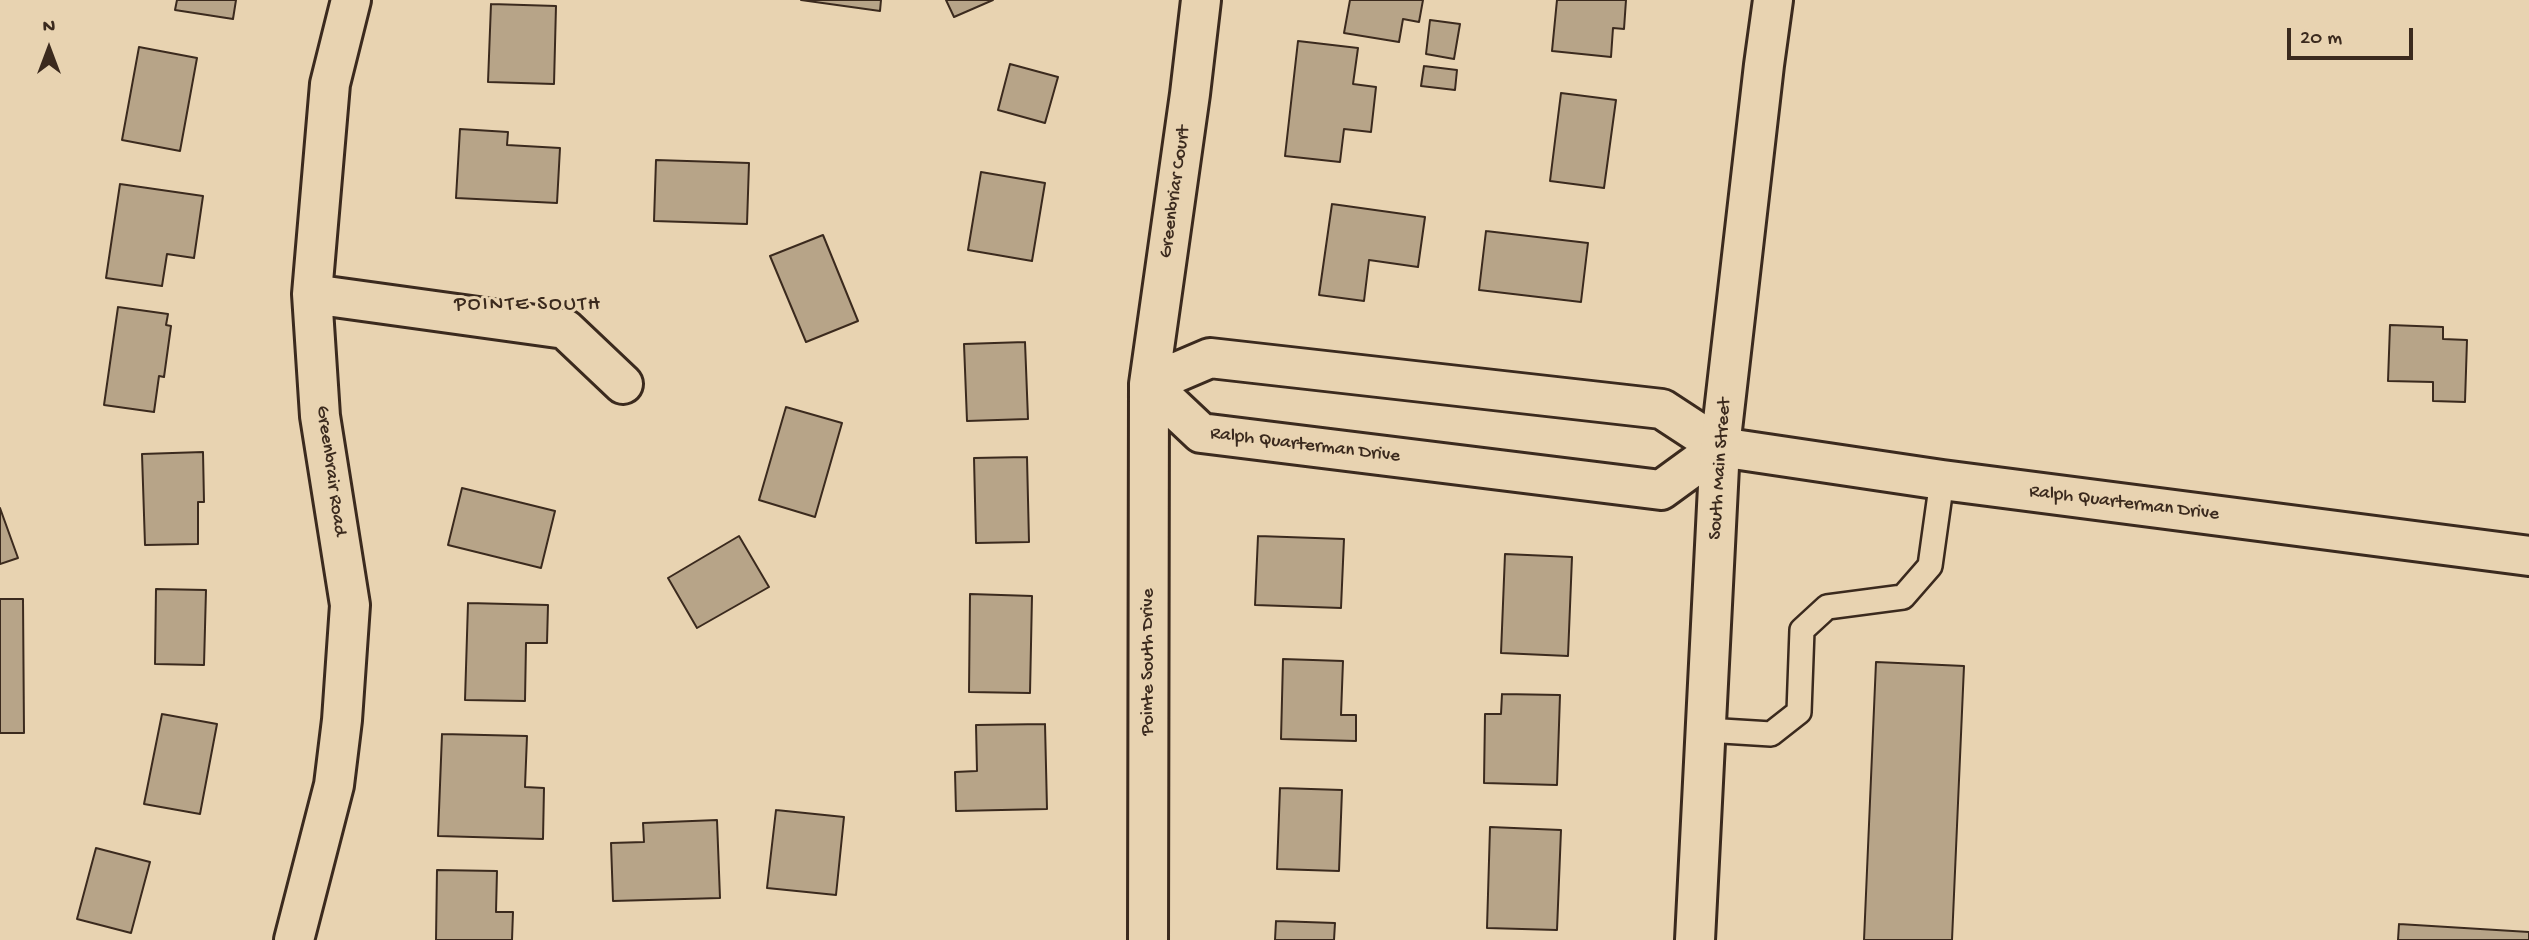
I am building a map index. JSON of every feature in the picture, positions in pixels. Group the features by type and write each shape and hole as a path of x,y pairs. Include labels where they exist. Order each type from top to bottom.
{"street":[{"name":"Greenbrair Road","path":"294,940 334,785 342,720 349,605 320,416 312,294 330,84 351,0"},
{"name":"Greenbriar Court","path":"1149,384 1201,0"},
{"name":"South Main Street","path":"1695,940 1720,447 1763,65 1773,0"},
{"path":"312,294 565,329 623,384"},
{"name":"Ralph Quarterman Drive","path":"1720,447 1661,490 1202,433 1149,384 1210,358 1662,410 1720,447 1942,480 2529,556"},
{"name":"Pointe South Drive","path":"1148,940 1149,384"}],"lane":[{"path":"1706,730 1771,734 1799,712 1802,630 1828,607 1903,597 1930,566 1942,480"}],"building":[{"path":"177,0 236,0 233,19 175,10"},
{"path":"801,0 881,0 880,11"},
{"path":"946,0 993,0 954,17"},
{"path":"1350,0 1423,0 1419,22 1403,19 1399,42 1344,33"},
{"path":"1557,0 1626,0 1624,29 1613,28 1611,57 1552,51"},
{"path":"491,4 556,6 554,84 488,82"},
{"path":"1430,20 1460,24 1454,59 1426,54"},
{"path":"1298,41 1358,48 1353,84 1376,87 1371,132 1344,129 1340,162 1285,156"},
{"path":"139,47 197,58 180,151 122,140"},
{"path":"1010,64 1058,77 1045,123 998,110"},
{"path":"1424,66 1457,70 1455,90 1421,86"},
{"path":"1561,93 1616,100 1604,188 1550,181"},
{"path":"460,129 508,132 507,145 560,148 557,203 456,198"},
{"path":"656,160 749,163 747,224 654,221"},
{"path":"981,172 1045,183 1032,261 968,250"},
{"path":"120,184 203,196 194,258 167,254 162,286 106,278"},
{"path":"1332,204 1425,217 1418,267 1369,260 1364,301 1319,295"},
{"path":"1486,231 1588,243 1581,302 1479,290"},
{"path":"823,235 858,321 806,342 770,256"},
{"path":"118,307 168,314 166,325 171,326 164,377 159,376 154,412 104,405"},
{"path":"2390,325 2443,327 2443,339 2467,340 2465,402 2433,401 2433,382 2388,381"},
{"path":"1025,342 1028,419 967,421 964,344"},
{"path":"786,407 842,423 815,517 759,500"},
{"path":"203,452 204,502 198,502 198,544 145,545 142,454"},
{"path":"1027,457 1029,542 976,543 974,458"},
{"path":"462,488 555,511 541,568 448,545"},
{"path":"0,508 18,558 0,564"},
{"path":"739,536 769,587 697,628 668,578"},
{"path":"1258,536 1344,539 1341,608 1255,605"},
{"path":"1505,554 1572,557 1568,656 1501,653"},
{"path":"156,589 206,590 204,665 155,664"},
{"path":"970,594 1032,596 1030,693 969,692"},
{"path":"0,599 23,599 24,733 0,733"},
{"path":"468,603 548,605 547,643 526,643 525,701 465,700"},
{"path":"1283,659 1343,661 1341,715 1356,715 1356,741 1281,739"},
{"path":"1876,662 1964,666 1952,940 1864,940"},
{"path":"1502,694 1560,695 1557,785 1484,783 1485,714 1501,714"},
{"path":"162,714 217,724 200,814 144,804"},
{"path":"1045,724 1047,809 956,811 955,772 977,771 976,725"},
{"path":"442,734 527,736 525,787 544,788 543,839 438,836"},
{"path":"1280,788 1342,790 1339,871 1277,869"},
{"path":"776,810 844,817 836,895 767,888"},
{"path":"717,820 720,898 613,901 611,843 644,842 643,823"},
{"path":"1490,827 1561,830 1557,930 1487,928"},
{"path":"96,848 150,862 131,933 77,919"},
{"path":"437,870 497,871 496,912 513,912 512,940 436,940"},
{"path":"1276,921 1335,923 1334,940 1275,940"},
{"path":"2399,924 2529,932 2529,940 2398,940"}],"district":[{"name":"POINTE SOUTH","path":"528,306"}]}
